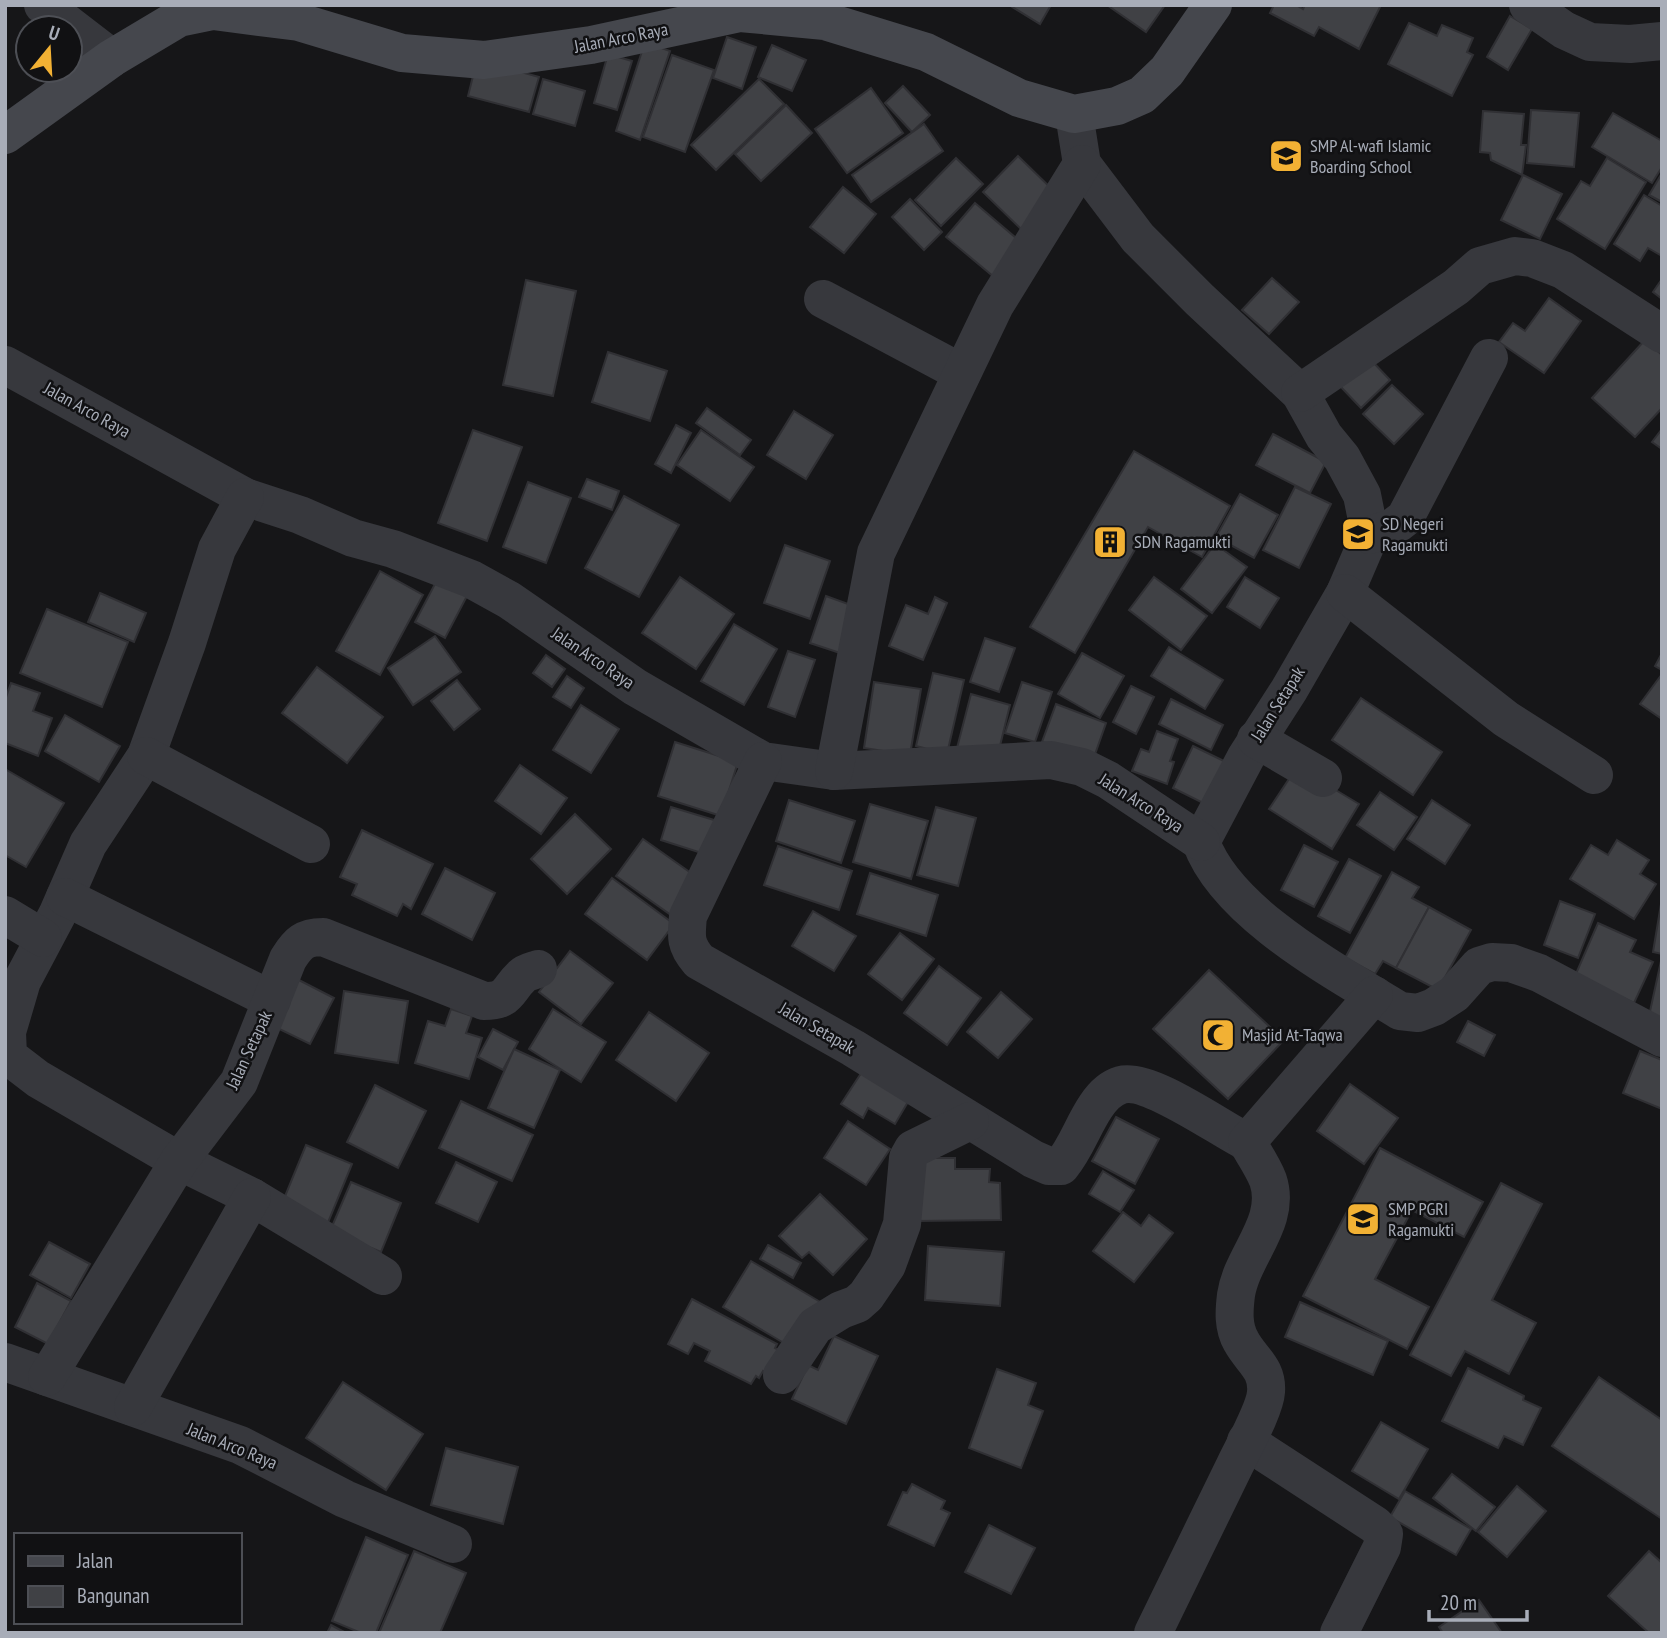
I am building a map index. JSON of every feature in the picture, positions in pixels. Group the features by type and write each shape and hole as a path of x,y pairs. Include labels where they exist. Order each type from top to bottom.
{"main road":[{"name":"Jalan Arco Raya","path":"5,135 181,11 301,14 402,53 484,60 591,45 740,13 825,21 926,52 1019,98 1074,114 1117,106 1142,95 1167,71 1213,5"}],"street":[{"path":"43,5 112,58"},
{"path":"1528,5 1564,30 1590,42 1630,44 1662,41"},
{"path":"1074,114 1082,164 1138,238 1300,393 1324,436 1342,458 1362,495 1370,536 1392,528 1405,518 1489,358"},
{"path":"834,771 876,553 995,305 1082,164"},
{"path":"1300,393 1456,287 1479,266 1515,256 1532,258 1563,270 1662,334"},
{"path":"823,299 962,373"},
{"name":"Jalan Arco Raya","path":"5,365 245,497 471,579 509,600 654,699 763,761 834,771 1051,760 1082,767 1108,780 1201,842"},
{"path":"245,497 217,549 187,643 146,756 88,844 13,1005 7,1032 8,1056 38,1079 179,1161 252,1197 383,1276"},
{"name":"Jalan Setapak","path":"1201,842 1256,740 1289,690 1345,593 1370,536"},
{"path":"1345,593 1506,719 1594,775"},
{"path":"1256,740 1323,778"},
{"path":"146,756 311,844"},
{"name":"Jalan Setapak","path":"763,761 688,916 688,948 699,961 853,1048 1033,1159 1049,1166 1061,1167 1097,1105 1109,1091 1122,1084 1158,1092 1247,1142"},
{"path":"1201,842 1215,869 1244,904 1299,946 1400,1011 1418,1013 1434,1007 1454,994 1479,966 1492,962 1511,963 1539,973 1662,1038"},
{"path":"65,897 272,1000"},
{"path":"5,915 43,938"},
{"name":"Jalan Setapak","path":"47,1377 179,1161 239,1082 288,959 306,937 323,937 484,1001 505,998 524,974 538,969"},
{"path":"1153,1633 1247,1441 1266,1395 1266,1377 1256,1358 1241,1342 1234,1321 1236,1292 1247,1261 1266,1226 1270,1204 1268,1180 1247,1142 1374,995"},
{"path":"782,1375 815,1326 841,1310 857,1304 866,1296 887,1265 902,1224 908,1158 913,1149 970,1121"},
{"path":"133,1407 252,1197"},
{"name":"Jalan Arco Raya","path":"5,1362 240,1445 345,1499 453,1544"},
{"path":"1247,1441 1375,1525 1384,1534 1382,1547 1339,1633"}],"building":[{"path":"1009,5 1051,5 1040,24"},
{"path":"1107,5 1165,5 1146,32"},
{"path":"1274,5 1296,5 1303,9 1305,5 1381,5 1359,49 1319,27 1314,36 1270,13"},
{"path":"1510,16 1532,29 1508,70 1487,57"},
{"path":"1409,23 1437,36 1442,25 1473,38 1467,52 1473,55 1452,96 1388,64"},
{"path":"727,37 756,47 742,89 713,78"},
{"path":"645,42 670,51 640,140 616,131"},
{"path":"772,45 806,60 792,91 758,77"},
{"path":"608,54 632,61 617,110 594,103"},
{"path":"672,55 714,70 685,152 643,137"},
{"path":"477,60 539,77 529,112 468,96"},
{"path":"543,79 585,91 575,126 533,114"},
{"path":"759,79 784,104 716,170 691,145"},
{"path":"903,86 930,115 912,132 885,103"},
{"path":"871,88 903,133 847,173 815,129"},
{"path":"786,105 812,133 761,181 735,154"},
{"path":"1531,110 1579,113 1574,167 1527,163"},
{"path":"1483,111 1524,114 1521,145 1526,145 1522,175 1491,160 1490,153 1480,152"},
{"path":"1613,113 1662,141 1662,167 1652,183 1592,147"},
{"path":"924,124 943,151 871,202 852,175"},
{"path":"1018,156 1058,195 1023,231 983,192"},
{"path":"956,158 983,184 941,226 915,200"},
{"path":"1607,158 1646,182 1605,249 1557,219 1581,181 1590,186"},
{"path":"1662,173 1662,202 1649,195"},
{"path":"1523,175 1562,194 1540,239 1501,220"},
{"path":"843,187 876,214 844,253 810,227"},
{"path":"1644,195 1662,206 1662,256 1648,248 1640,261 1614,244"},
{"path":"910,199 942,232 924,250 892,217"},
{"path":"975,203 1029,249 1000,282 946,237"},
{"path":"1272,278 1299,302 1269,334 1242,310"},
{"path":"1662,279 1662,299 1653,292"},
{"path":"526,280 576,291 553,396 503,385"},
{"path":"1549,298 1581,321 1544,373 1499,342 1513,323 1525,331"},
{"path":"1645,340 1662,355 1662,408 1635,437 1592,398"},
{"path":"608,352 667,371 650,421 592,402"},
{"path":"1370,359 1390,380 1361,408 1340,386"},
{"path":"1392,385 1423,414 1394,444 1363,414"},
{"path":"707,408 751,440 740,455 696,423"},
{"path":"794,411 833,435 806,479 767,455"},
{"path":"676,425 691,433 671,473 655,464"},
{"path":"1662,429 1662,449 1652,442"},
{"path":"473,430 522,447 487,541 438,523"},
{"path":"701,430 754,467 730,501 677,465"},
{"path":"1273,434 1326,462 1310,493 1256,465"},
{"name":"SDN Ragamukti","path":"1134,451 1230,506 1202,557 1148,527 1075,653 1030,627"},
{"path":"587,479 619,491 612,510 579,497"},
{"path":"528,482 571,498 546,563 503,547"},
{"path":"1295,487 1331,504 1299,568 1263,550"},
{"path":"1240,494 1278,515 1254,558 1216,537"},
{"path":"624,496 679,525 639,597 585,568"},
{"path":"1215,544 1247,567 1212,613 1181,589"},
{"path":"785,545 830,561 810,619 764,603"},
{"path":"380,571 423,595 380,675 336,651"},
{"path":"680,577 734,614 696,669 642,633"},
{"path":"1154,577 1207,616 1181,650 1129,610"},
{"path":"1245,577 1279,598 1260,628 1227,607"},
{"path":"437,580 467,596 445,638 415,622"},
{"path":"100,593 146,613 134,642 88,622"},
{"path":"826,596 862,609 846,655 810,643"},
{"path":"935,597 947,603 923,660 889,646 906,605 928,614"},
{"path":"47,609 128,642 102,707 20,673"},
{"path":"734,624 777,649 744,705 701,681"},
{"path":"435,636 461,672 413,705 388,668"},
{"path":"985,638 1015,648 999,692 970,682"},
{"path":"1169,647 1223,680 1205,709 1151,676"},
{"path":"788,651 815,660 795,717 768,707"},
{"path":"1082,653 1124,676 1100,718 1058,694"},
{"path":"1662,653 1662,670 1655,666"},
{"path":"546,655 565,669 552,687 533,673"},
{"path":"317,667 383,717 347,763 282,713"},
{"path":"933,673 964,680 947,754 916,746"},
{"path":"1662,674 1662,719 1640,704"},
{"path":"567,676 584,688 571,708 553,697"},
{"path":"457,680 480,709 454,730 431,701"},
{"path":"874,682 921,689 910,755 864,748"},
{"path":"1022,682 1052,692 1035,742 1005,733"},
{"path":"11,683 40,693 33,711 52,718 38,756 5,743 5,700"},
{"path":"1131,686 1154,697 1136,734 1113,722"},
{"path":"971,694 1010,705 997,758 957,748"},
{"path":"1361,698 1442,752 1413,795 1332,740"},
{"path":"1171,699 1223,725 1211,750 1159,724"},
{"path":"1056,704 1106,723 1093,760 1042,742"},
{"path":"581,705 619,729 591,773 553,750"},
{"path":"65,715 120,746 99,782 45,751"},
{"path":"1157,731 1178,739 1170,761 1174,762 1167,784 1132,771 1141,749 1149,752"},
{"path":"675,742 738,762 721,816 658,796"},
{"path":"1193,746 1226,762 1205,804 1173,788"},
{"path":"520,765 567,798 541,834 495,801"},
{"path":"5,769 64,803 26,867 5,855"},
{"path":"1309,774 1359,804 1332,849 1269,809 1289,779"},
{"path":"1380,792 1417,817 1394,850 1357,825"},
{"path":"789,800 855,821 841,863 776,841"},
{"path":"1432,800 1470,825 1445,864 1407,839"},
{"path":"870,804 928,821 911,879 853,862"},
{"path":"671,807 724,823 714,857 661,840"},
{"path":"936,807 976,818 958,886 917,875"},
{"path":"575,814 611,849 567,894 531,859"},
{"path":"362,830 433,864 411,909 403,904 397,916 352,895 357,884 340,877"},
{"path":"643,839 698,878 671,915 616,876"},
{"path":"1617,840 1649,860 1640,874 1656,884 1634,919 1570,879 1591,845 1608,855"},
{"path":"1304,845 1338,862 1314,907 1281,890"},
{"path":"778,846 852,871 839,910 764,885"},
{"path":"1349,859 1381,876 1350,933 1318,916"},
{"path":"445,868 495,893 472,940 422,914"},
{"path":"1392,872 1419,887 1412,898 1429,907 1396,968 1383,961 1375,974 1345,958"},
{"path":"870,873 938,895 926,936 857,914"},
{"path":"612,878 674,924 647,960 585,914"},
{"path":"1662,898 1662,954 1653,952"},
{"path":"1560,901 1595,914 1578,958 1544,945"},
{"path":"1429,907 1471,930 1438,990 1396,968"},
{"path":"813,911 856,936 834,971 792,946"},
{"path":"1598,923 1636,940 1630,952 1653,962 1634,1003 1575,976"},
{"path":"900,933 934,959 902,1000 868,974"},
{"path":"570,951 613,983 581,1024 539,992"},
{"path":"1662,961 1662,1028 1647,1025"},
{"path":"939,966 981,998 947,1045 904,1013"},
{"name":"Masjid At-Taqwa","path":"1209,970 1284,1040 1228,1099 1153,1029"},
{"path":"293,977 334,998 310,1044 269,1024"},
{"path":"344,991 408,1001 398,1063 335,1053"},
{"path":"1001,992 1032,1019 998,1058 967,1032"},
{"path":"451,1009 472,1016 466,1033 482,1038 469,1079 415,1063 428,1021 445,1026"},
{"path":"553,1009 606,1042 581,1082 529,1049"},
{"path":"649,1012 709,1053 676,1101 616,1060"},
{"path":"1468,1021 1495,1035 1484,1056 1457,1042"},
{"path":"493,1029 518,1042 503,1070 478,1057"},
{"path":"514,1049 560,1070 534,1128 488,1108"},
{"path":"1640,1051 1662,1060 1662,1109 1623,1093"},
{"path":"869,1061 915,1090 895,1124 868,1108 863,1118 841,1104"},
{"path":"1350,1084 1398,1118 1364,1164 1317,1131"},
{"path":"375,1085 426,1111 398,1168 347,1142"},
{"path":"461,1101 533,1135 512,1181 439,1148"},
{"path":"1116,1117 1159,1139 1135,1184 1092,1161"},
{"path":"848,1121 890,1149 866,1185 824,1158"},
{"path":"306,1145 352,1164 327,1225 281,1206"},
{"path":"1380,1148 1483,1202 1464,1237 1412,1210 1375,1279 1429,1307 1407,1349 1303,1296"},
{"path":"916,1158 955,1158 955,1169 990,1169 989,1182 1000,1183 1001,1220 916,1221"},
{"path":"456,1162 497,1182 478,1222 436,1203"},
{"path":"1103,1171 1134,1190 1120,1212 1089,1194"},
{"path":"351,1182 401,1203 381,1252 330,1231"},
{"path":"1501,1183 1542,1204 1492,1300 1536,1323 1509,1374 1465,1351 1451,1376 1410,1355"},
{"path":"820,1194 867,1239 833,1275 809,1252 802,1258 779,1236"},
{"path":"1123,1212 1141,1226 1149,1215 1173,1233 1134,1282 1093,1251"},
{"path":"49,1242 90,1264 71,1298 30,1275"},
{"path":"768,1245 801,1263 793,1278 760,1259"},
{"path":"928,1246 1004,1252 1000,1306 925,1300"},
{"path":"751,1261 822,1303 794,1349 723,1307"},
{"path":"37,1283 71,1301 48,1344 15,1327"},
{"path":"692,1299 777,1344 775,1348 789,1356 775,1379 763,1371 751,1384 705,1361 710,1351 694,1343 688,1354 668,1344"},
{"path":"1300,1302 1388,1341 1373,1375 1285,1337"},
{"path":"834,1336 878,1356 846,1424 792,1399 808,1365 818,1370"},
{"path":"1468,1368 1524,1396 1523,1400 1541,1408 1523,1445 1504,1436 1498,1448 1442,1421"},
{"path":"997,1369 1036,1383 1028,1405 1043,1411 1021,1468 969,1448"},
{"path":"1599,1377 1662,1420 1662,1519 1552,1446"},
{"path":"343,1382 423,1434 386,1490 306,1438"},
{"path":"1381,1422 1428,1449 1399,1499 1352,1471"},
{"path":"446,1448 518,1467 503,1524 431,1505"},
{"path":"1452,1474 1495,1507 1476,1531 1433,1498"},
{"path":"912,1484 945,1501 941,1509 950,1513 934,1546 888,1525 903,1492 907,1493"},
{"path":"1517,1486 1546,1511 1507,1557 1478,1532"},
{"path":"1405,1491 1471,1529 1456,1555 1390,1517"},
{"path":"989,1525 1035,1548 1011,1594 965,1572"},
{"path":"366,1537 408,1555 376,1633 361,1633 332,1621"},
{"path":"414,1551 466,1573 440,1633 379,1633"},
{"path":"1649,1551 1662,1563 1662,1633 1649,1633 1608,1596"},
{"path":"1479,1600 1502,1633 1443,1633 1439,1627"},
{"path":"331,1625 346,1633 327,1633"}],"place":[{"name":"SMP Al-wafi Islamic Boarding School","path":"1286,156"},
{"name":"SD Negeri Ragamukti","path":"1358,534"},
{"name":"SDN Ragamukti","path":"1110,542"},
{"name":"Masjid At-Taqwa","path":"1218,1035"},
{"name":"SMP PGRI Ragamukti","path":"1363,1219"}]}
